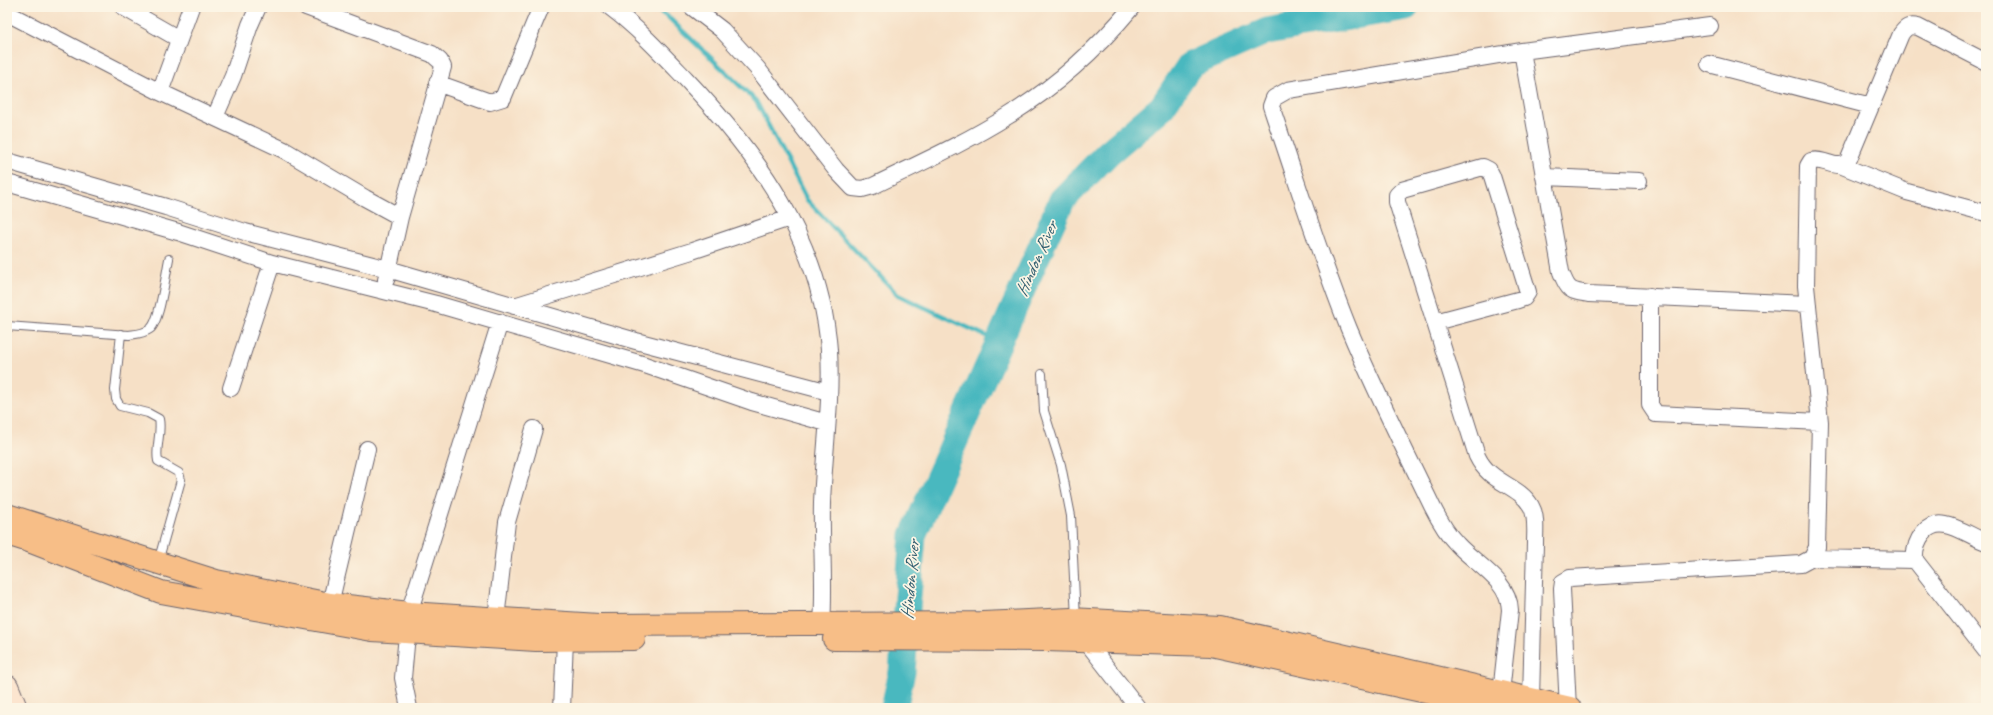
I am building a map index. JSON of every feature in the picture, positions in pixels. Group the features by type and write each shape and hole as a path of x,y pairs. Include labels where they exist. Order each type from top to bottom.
{"main road":[{"path":"7,515 216,582 330,604 408,623 565,641 624,632"},
{"path":"7,534 29,541 161,592 372,630 408,623 496,619 624,632 825,629 983,632 1086,642 1132,633 1220,627 1500,700 1531,698 1569,708"},
{"path":"983,632 1073,620 1132,633"},
{"path":"7,686 16,708"}],"street":[{"path":"123,7 179,39"},
{"path":"160,92 191,7"},
{"path":"215,117 233,76 250,25 258,7"},
{"path":"306,7 432,54 440,61 443,67 437,83 400,217 386,280"},
{"path":"437,83 490,102 503,98 541,7"},
{"path":"610,7 665,57 741,140 767,178 801,236 822,299 829,350 828,408 822,504 825,629"},
{"path":"692,7 722,30 757,68 836,170 853,188 862,189 873,186 952,148 1008,116 1036,97 1096,47 1132,7"},
{"path":"9,11 160,92 284,150 400,217"},
{"path":"1500,700 1510,600 1501,585 1457,545 1442,526 1405,451 1341,308 1271,106 1274,98 1288,90 1522,51 1710,26"},
{"path":"1812,558 1817,547 1820,422 1814,349 1806,286 1808,166 1811,161 1815,160 1836,166 1848,161 1901,34 1906,28 1911,26 1918,27 1986,62"},
{"path":"1522,51 1561,272 1566,286 1572,291 1589,294 1808,304"},
{"path":"1708,64 1871,106"},
{"path":"7,161 176,220 272,263 386,280 514,306 636,341 828,408"},
{"path":"1840,165 1906,192 1986,213"},
{"path":"1435,322 1518,300 1524,298 1528,292 1492,176 1489,170 1483,167 1402,190 1398,195 1397,202 1435,322 1481,464 1495,479 1521,495 1532,507 1535,518 1531,698"},
{"path":"1545,177 1639,180"},
{"path":"7,183 176,220 246,232 386,280 500,322 645,365 752,402 828,408"},
{"path":"514,306 692,251 790,218"},
{"path":"231,388 272,263"},
{"path":"1650,296 1650,405 1656,414 1820,422"},
{"path":"409,708 404,692 403,678 408,623 500,322"},
{"path":"496,619 507,522 534,429"},
{"path":"330,604 367,449"},
{"path":"1986,542 1946,524 1934,525 1922,535 1914,553 1915,560 1986,650"},
{"path":"1569,708 1562,589 1563,582 1570,578 1801,564 1812,558 1915,560"},
{"path":"1073,620 1086,642 1138,708"},
{"path":"562,708 565,641"}],"lane":[{"path":"7,326 121,334 142,333 151,329 157,317 169,259"},
{"path":"121,334 115,390 116,399 120,406 148,413 158,419 160,425 156,454 158,461 179,473 181,480 158,563"},
{"path":"1042,374 1044,410 1061,465 1071,510 1073,620"}],"waterway":[{"path":"652,7 668,17 756,101 807,200 898,295 999,342"},
{"name":"Hindon River","path":"894,708 902,672 913,535 1062,200 1108,153 1162,107 1190,65 1267,31 1406,7"}]}
